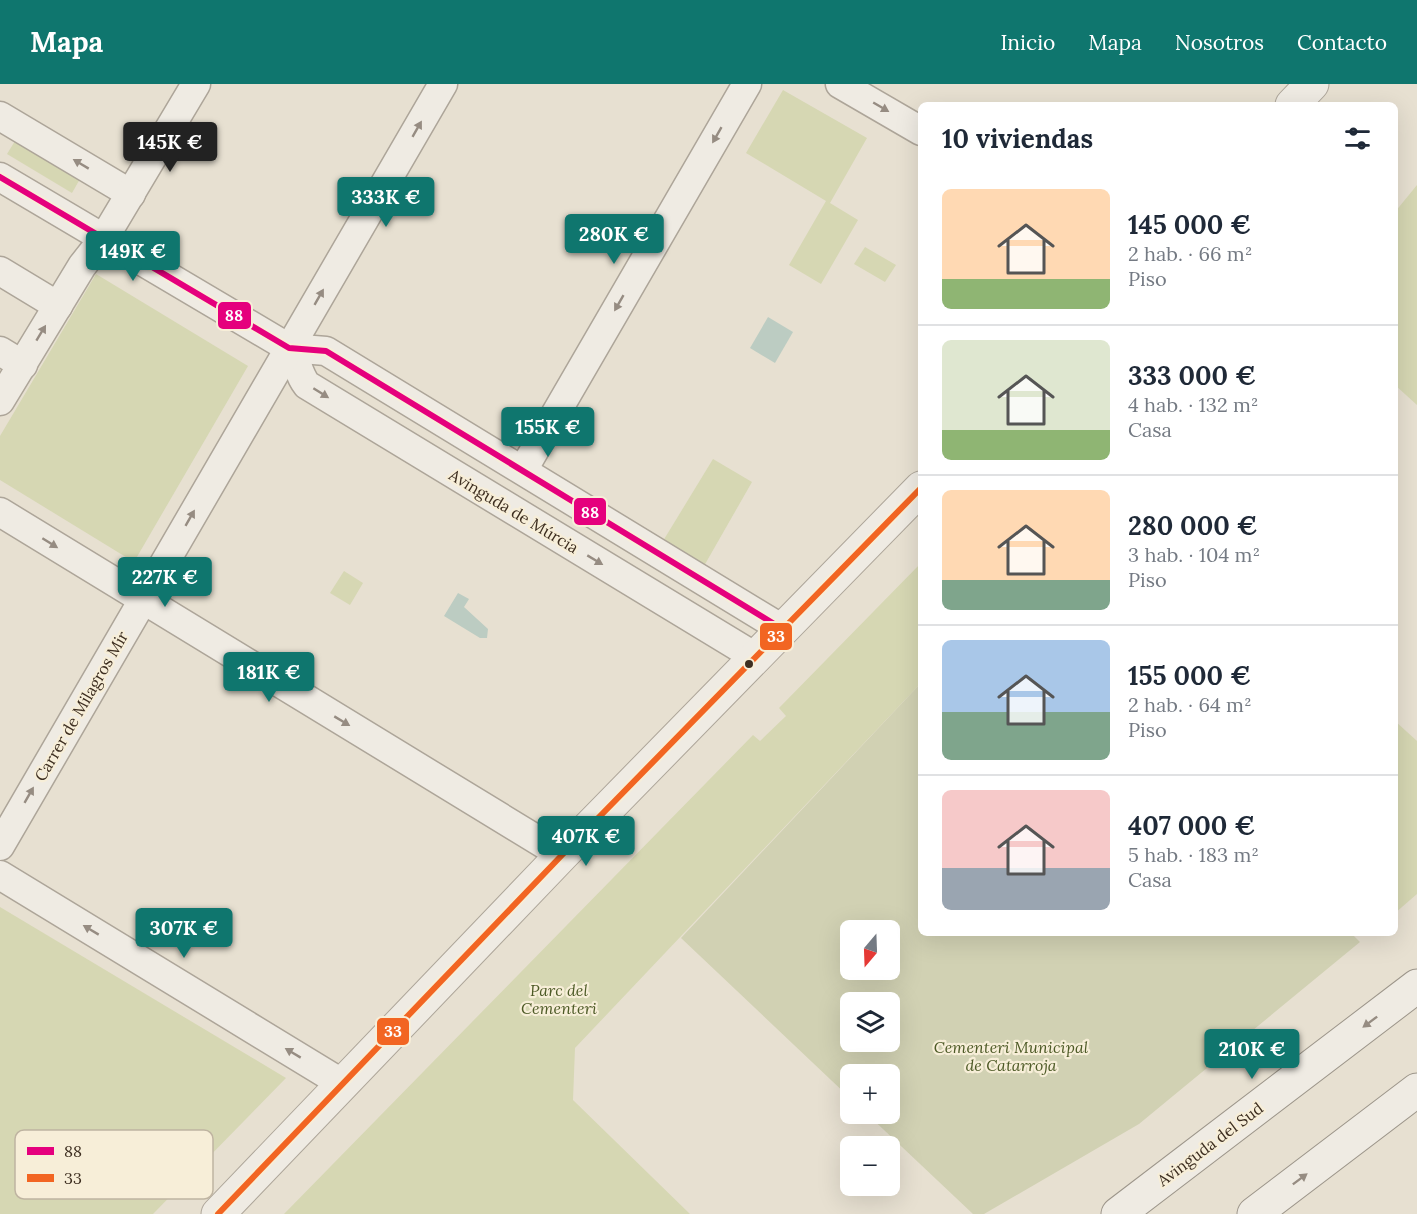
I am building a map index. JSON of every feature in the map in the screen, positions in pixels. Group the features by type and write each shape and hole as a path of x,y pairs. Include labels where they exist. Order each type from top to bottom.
{"street":[{"path":"0,401 11,358 58,306 81,266 104,238 196,84"},
{"name":"Carrer de Milagros Mir","path":"0,846 443,84"},
{"path":"523,470 747,84"},
{"path":"840,84 918,129"},
{"path":"1295,102 1312,84"},
{"path":"0,116 131,195"},
{"path":"0,177 289,348 326,351 784,630"},
{"path":"0,271 58,306"},
{"name":"Avinguda de Múrcia","path":"289,348 294,354 298,372 307,385 757,658"},
{"path":"218,1214 562,855 918,491"},
{"path":"0,512 562,855"},
{"path":"0,875 343,1084"},
{"name":"Avinguda del Sud","path":"1118,1214 1417,986"},
{"path":"1254,1214 1417,1090"}],"green space":[{"path":"783,90 867,138 830,203 858,220 821,284 789,265 826,201 746,153"},
{"path":"15,141 80,179 72,193 7,154"},
{"path":"1417,185 1417,405 1398,388 1398,208"},
{"path":"865,247 896,265 885,282 854,264"},
{"path":"96,274 248,366 134,562 0,480 0,436"},
{"path":"713,459 752,482 704,566 663,541"},
{"name":"Parc del Cementeri","path":"918,566 918,686 575,1048 573,1100 690,1214 284,1214 753,735 760,741 786,716 779,708"},
{"path":"344,571 363,583 350,605 330,593"},
{"name":"Cementeri Municipal de Catarroja","path":"918,686 918,936 1354,936 1360,942 1139,1124 984,1214 973,1214 900,1145 900,1136 890,1136 878,1124 900,1124 900,1064 840,1064 840,1089 681,938"},
{"path":"1398,724 1417,741 1417,894 1398,910"},
{"path":"0,907 286,1078 213,1153 213,1130 15,1130 15,1199 168,1199 153,1214 0,1214"}],"shaded area":[{"path":"768,317 793,332 775,363 750,348"},
{"path":"458,593 469,599 464,607 488,629 487,638 480,638 444,616"}],"transit line":[{"name":"88","path":"0,177 289,348 326,351 784,630"},
{"name":"33","path":"218,1214 562,855 918,491"}]}
